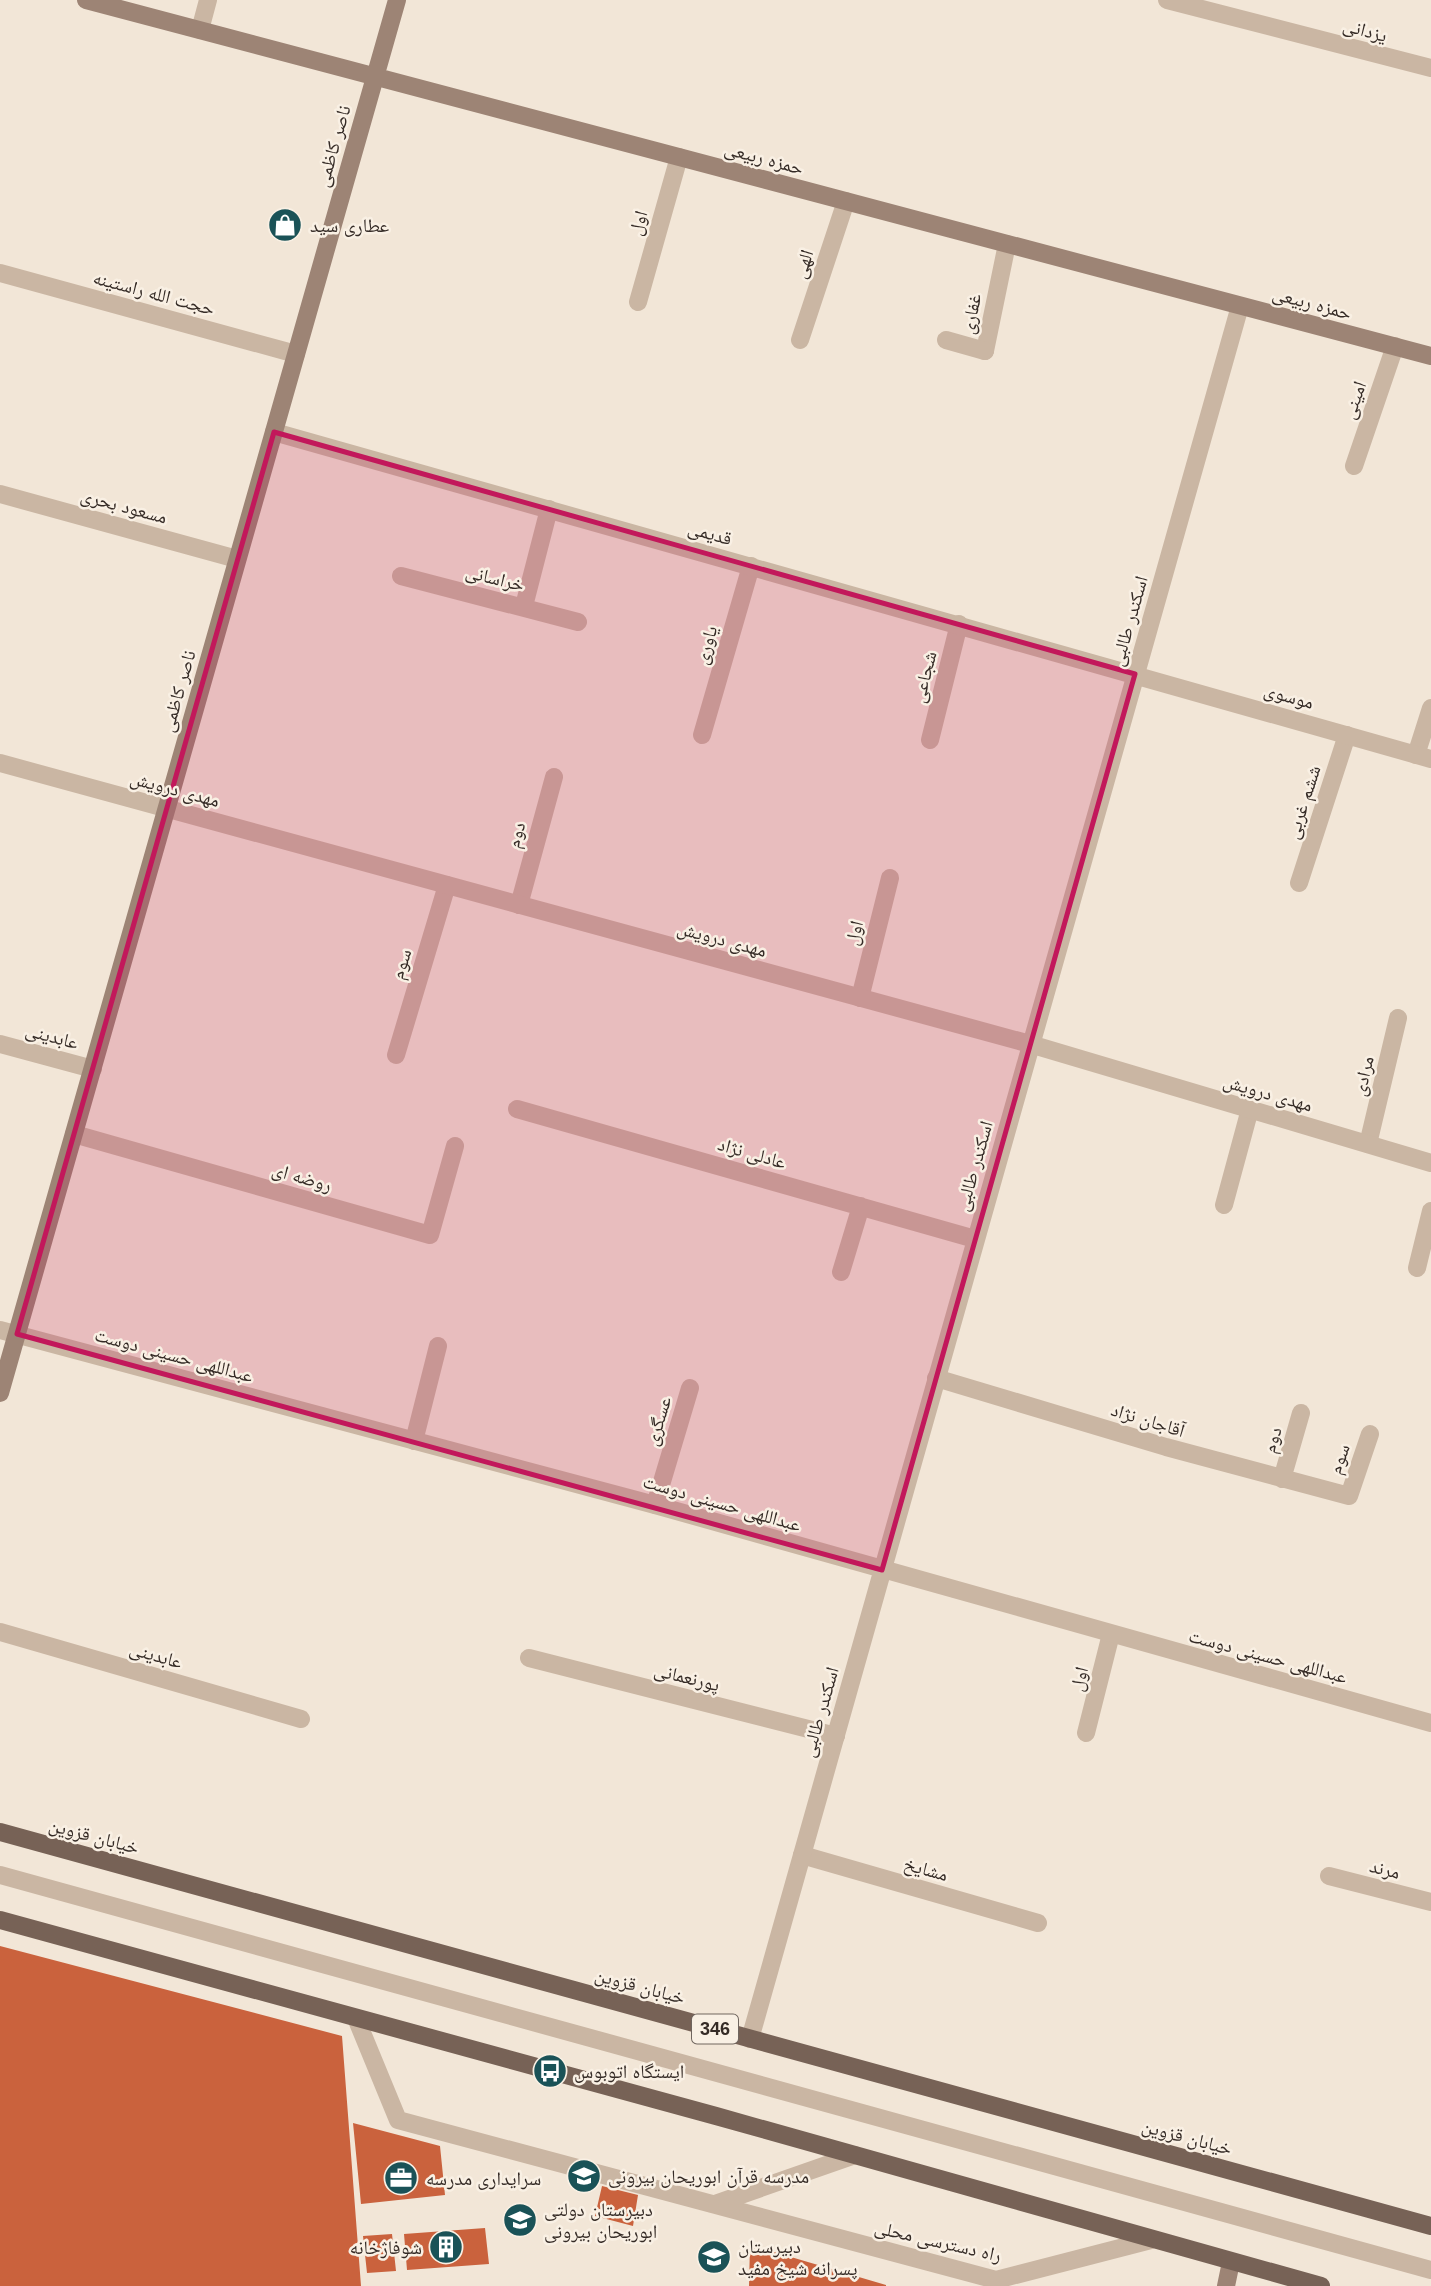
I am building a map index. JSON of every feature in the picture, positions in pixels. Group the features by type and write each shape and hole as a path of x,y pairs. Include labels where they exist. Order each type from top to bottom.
{"main road":[{"name":"حمزه ربیعی","path":"87,0 1431,356"},
{"name":"ناصر کاظمی","path":"0,1393 8,1332 74,1135 397,0"},
{"name":"خیابان قزوین","path":"0,1832 1431,2226"},
{"path":"0,1920 1321,2286"},
{"path":"1226,2286 1231,2262"}],"street":[{"path":"200,30 208,0"},
{"name":"یزدانی","path":"1167,0 1431,68"},
{"name":"اول","path":"638,302 679,157"},
{"name":"الهی","path":"800,340 846,201"},
{"name":"غفاری","path":"946,340 985,351 1007,244"},
{"name":"حجت الله راستینه","path":"0,273 296,354"},
{"name":"اسکندر طالبی","path":"750,2039 1240,306"},
{"name":"امینی","path":"1354,466 1395,346"},
{"name":"قدیمی","path":"274,432 1135,674"},
{"name":"مسعود بحری","path":"0,494 237,559"},
{"path":"524,606 549,509"},
{"name":"یاوری","path":"702,736 751,566"},
{"name":"خراسانی","path":"401,576 578,622"},
{"name":"شجاعی","path":"930,740 959,624"},
{"name":"موسوی","path":"1135,674 1423,757"},
{"path":"1423,757 1431,708"},
{"name":"ششم غربی","path":"1298,883 1347,735"},
{"name":"مهدی درویش","path":"0,763 1030,1044 1431,1163"},
{"name":"دوم","path":"519,905 554,777"},
{"name":"اول","path":"860,998 890,878"},
{"name":"سوم","path":"396,1055 447,885"},
{"name":"مرادی","path":"1368,1144 1398,1018"},
{"name":"عابدینی","path":"0,1044 93,1069"},
{"name":"عادلی نژاد","path":"517,1109 975,1238"},
{"path":"1224,1205 1250,1109"},
{"name":"روضه ای","path":"74,1135 430,1235 455,1146"},
{"path":"841,1272 861,1206"},
{"path":"1417,1268 1431,1211"},
{"name":"عبداللهی حسینی دوست","path":"8,1332 655,1506 1431,1723"},
{"path":"414,1441 438,1346"},
{"name":"آقاجان نژاد","path":"936,1378 1166,1447 1349,1496"},
{"name":"عسگری","path":"655,1506 690,1388"},
{"name":"دوم","path":"1282,1479 1301,1413"},
{"name":"سوم","path":"1349,1496 1370,1434"},
{"name":"عابدینی","path":"0,1632 301,1719"},
{"name":"اول","path":"1086,1733 1111,1634"},
{"name":"پورنعمانی","path":"529,1658 835,1736"},
{"name":"مشایخ","path":"802,1855 1038,1923"},
{"path":"0,1875 1431,2270"},
{"name":"مرند","path":"1329,1876 1431,1902"},
{"name":"راه دسترسی محلی","path":"356,2018 398,2120 996,2280 1151,2240"},
{"path":"715,2204 855,2155"}],"highlighted area":[{"path":"274,432 1135,674 882,1570 17,1334"}],"building":[{"path":"0,1946 342,2036 361,2286 0,2286"},
{"name":"سرایداری مدرسه","path":"353,2123 440,2146 445,2195 361,2204"},
{"path":"602,2186 638,2195 633,2226 595,2216"},
{"name":"شوفاژخانه","path":"485,2228 489,2264 407,2270 404,2234"},
{"path":"392,2234 396,2271 367,2273 363,2236"},
{"path":"750,2245 886,2285 886,2286 749,2286"}],"place":[{"name":"عطاری سید","path":"285,225"},
{"name":"ایستگاه اتوبوس","path":"550,2071"},
{"name":"مدرسه قرآن ابوریحان بیرونی","path":"584,2176"},
{"name":"سرایداری مدرسه","path":"401,2178"},
{"name":"دبیرستان دولتی ابوریحان بیرونی","path":"520,2220"},
{"name":"شوفاژخانه","path":"446,2247"},
{"name":"دبیرستان پسرانه شیخ مفید","path":"714,2257"}]}
